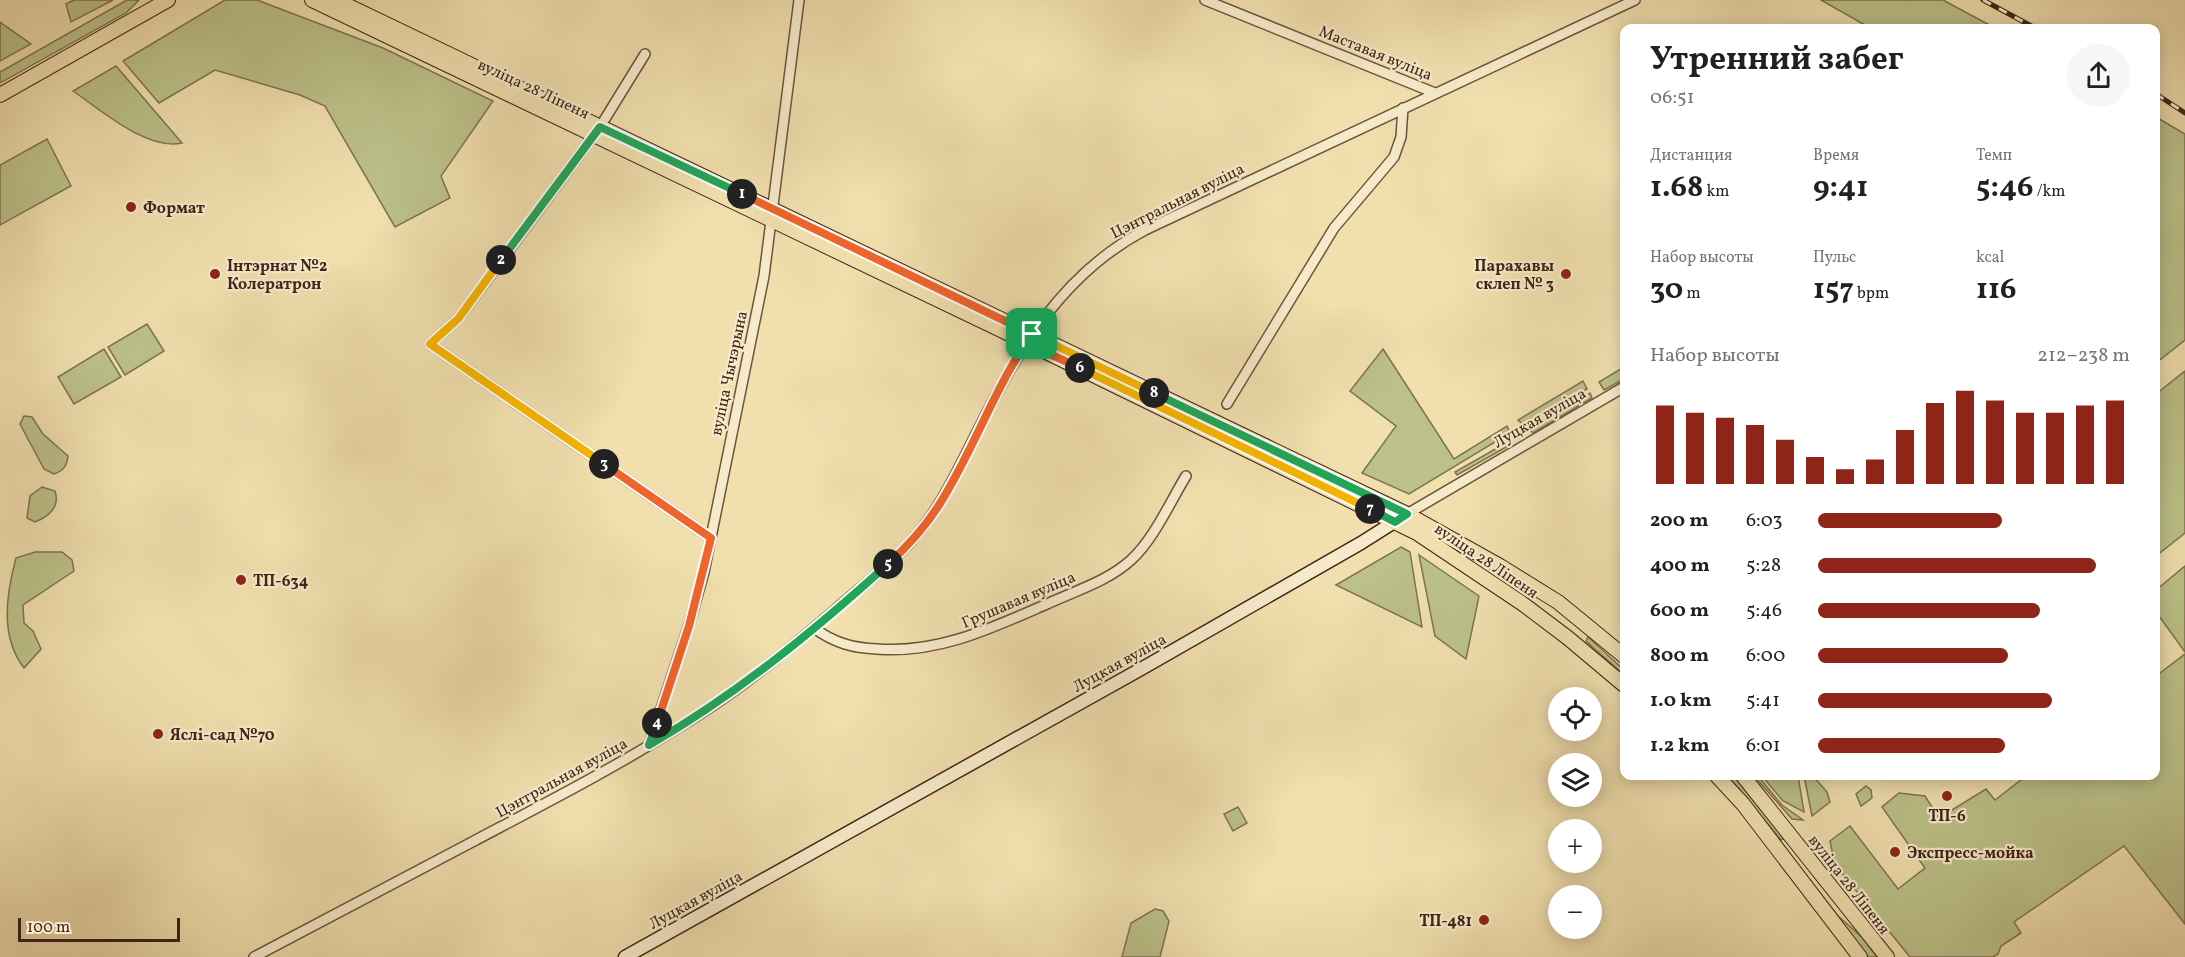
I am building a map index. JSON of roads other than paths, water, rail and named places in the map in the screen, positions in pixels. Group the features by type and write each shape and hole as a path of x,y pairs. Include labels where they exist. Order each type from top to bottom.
{"main road":[{"path":"114,31 146,0"},
{"path":"0,95 168,0"},
{"name":"вуліца 28 Ліпеня","path":"312,0 773,214 1029,338 1417,533 1492,582 1568,638 1620,682"},
{"name":"вуліца 28 Ліпеня","path":"336,0 597,131"},
{"name":"вуліца 28 Ліпеня","path":"1029,338 1407,514 1500,566 1558,602 1620,653"},
{"name":"Луцкая вуліца","path":"625,957 1141,669 1407,514"},
{"path":"1568,638 1583,621"},
{"path":"1721,780 1743,804 1860,957"},
{"name":"вуліца 28 Ліпеня","path":"1746,780 1887,957"}],"street":[{"name":"вуліца Чычэрына","path":"649,745 689,626 711,538 768,255 799,0"},
{"name":"Маставая вуліца","path":"1205,0 1435,93"},
{"name":"Цэнтральная вуліца","path":"254,957 574,788 682,726 732,692 814,628 896,556 922,528 951,484 1005,376 1029,338 1077,279 1116,246 1145,230 1635,0"},
{"path":"645,54 597,131 458,319 430,344 711,538"},
{"path":"1227,404 1334,228 1394,157 1401,137 1403,108"},
{"name":"Луцкая вуліца","path":"1407,514 1620,389"},
{"name":"Грушавая вуліца","path":"814,628 845,645 897,651 948,644 1005,622 1094,583 1132,560 1147,541 1186,476"}],"railway":[{"path":"1983,0 2028,24"},
{"path":"2160,97 2185,113"}],"place":[{"name":"Формат","path":"131,207"},
{"name":"Інтэрнат №2 Колератрон","path":"215,274"},
{"name":"Парахавы склеп № 3","path":"1566,274"},
{"name":"ТП-634","path":"241,580"},
{"name":"Яслі-сад №70","path":"158,734"},
{"name":"ТП-6","path":"1947,796"},
{"name":"Экспресс-мойка","path":"1895,852"},
{"name":"ТП-481","path":"1484,920"}]}
